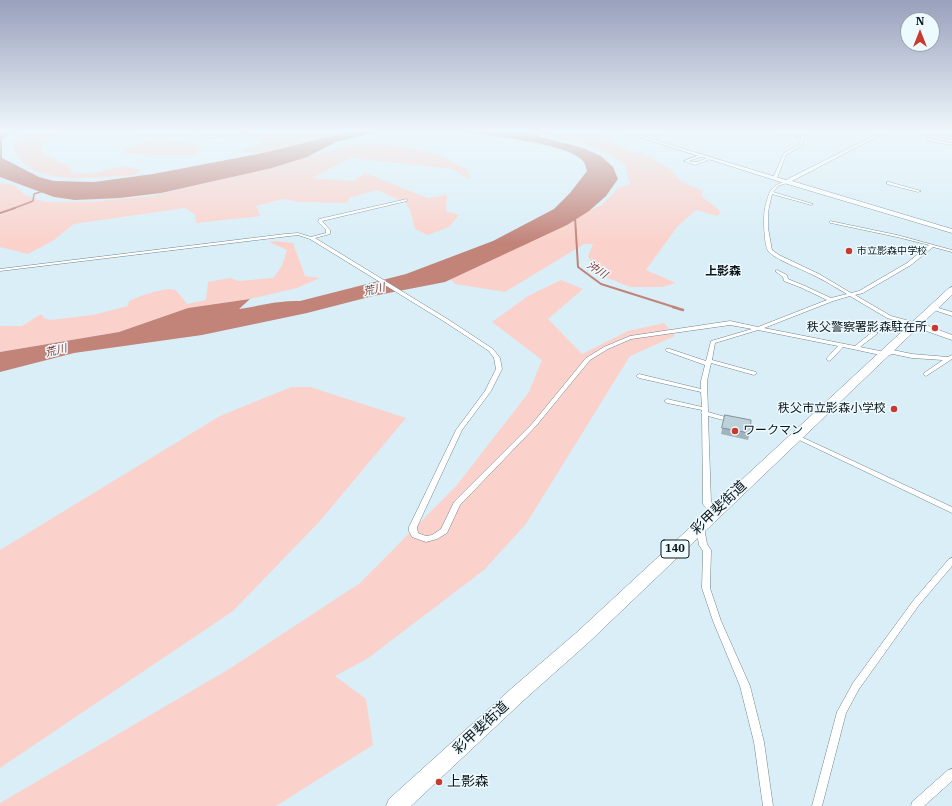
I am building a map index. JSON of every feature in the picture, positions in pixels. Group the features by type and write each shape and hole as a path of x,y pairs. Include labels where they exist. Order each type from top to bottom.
{"highway":[{"name":"彩甲斐街道","path":"396,806 518,694 582,638 715,511 952,290"}],"main road":[{"path":"745,169 952,231"},
{"path":"786,182 812,169"},
{"path":"915,324 952,338"}],"street":[{"path":"775,178 779,169"},
{"path":"786,182 777,185 771,193 766,212 766,228 770,250 777,256 816,275 889,317 915,324"},
{"path":"888,183 919,191"},
{"path":"771,193 810,204"},
{"path":"311,238 328,234 328,230 320,222 320,220 406,200"},
{"path":"831,222 897,236 952,251"},
{"path":"0,270 298,234 311,238 351,264 447,321 491,350 497,358 498,369 488,391 459,430 413,527 415,535 426,539 434,537 444,531 457,504 534,425 588,359 619,342 630,338 730,323 885,354 893,352 912,356 950,358"},
{"path":"715,511 707,504 704,411 704,381 713,342 760,328 831,300 861,292 909,264 932,245"},
{"path":"777,272 785,276 786,280 831,300"},
{"path":"933,308 952,314"},
{"path":"849,323 875,333 856,348"},
{"path":"829,359 842,345"},
{"path":"668,350 708,362 754,373"},
{"path":"926,374 950,358"},
{"path":"639,376 704,391"},
{"path":"667,401 727,419"},
{"path":"795,436 952,510"},
{"path":"700,526 703,545 707,550 706,588 720,628 745,686 760,742 768,806"},
{"path":"817,806 842,712 856,686 916,603 952,561"},
{"path":"916,806 952,774"}],"shaded area":[{"path":"32,169 70,169 71,173 94,173 114,169 136,169 141,171 133,175 76,178 60,177"},
{"path":"267,169 330,169 312,178 353,181 365,173 428,198 447,195 446,211 459,215 449,227 428,235 415,229 410,210 406,203 377,190 349,198 348,203 299,202 283,199 256,206 261,216 196,223 195,214 185,208 74,224 54,240 28,254 0,247 0,183 14,185 25,195 45,202 90,202 151,196"},
{"path":"449,169 468,170 470,180 453,169"},
{"path":"626,169 669,169 682,182 703,191 701,196 717,208 721,213 717,216 696,210 677,227 646,270 676,283 662,287 630,287 598,274 588,256 593,244 584,244 505,292 455,284 448,276 534,235 602,205 619,187 630,184"},
{"path":"276,241 293,243 305,276 320,278 297,288 250,299 188,308 119,332 0,352 0,326 22,326 41,314 44,318 50,320 93,315 128,306 129,301 133,299 165,289 175,290 187,304 206,300 208,282 230,278 239,281 273,278 282,266 287,250 269,242"},
{"path":"561,280 583,289 548,319 582,354 628,331 664,323 675,336 630,356 526,524 484,570 367,659 335,676 366,699 373,745 276,806 0,806 0,803 229,669 360,583 457,485 529,392 542,360 492,322 528,296"},
{"path":"291,387 310,387 406,418 320,521 233,611 0,768 0,550 220,416"}],"water":[{"path":"0,169 23,169 39,177 54,181 94,182 181,169 269,169 161,193 120,198 75,200 54,197 0,177"},
{"name":"荒川","path":"586,169 614,169 618,179 606,196 589,211 567,225 445,282 373,296 307,313 202,335 74,353 0,372 0,352 119,332 188,308 250,299 239,309 277,302 300,301 406,274 493,241 554,209 570,193 587,171"}],"building":[{"path":"725,415 751,420 750,433 722,428"}],"waterway":[{"path":"12,209 33,201 34,194 43,191"},
{"path":"0,213 12,209"},
{"name":"沖川","path":"575,217 578,267 601,284 677,308"},
{"name":"沖川","path":"673,307 683,310"}],"place":[{"name":"市立影森中学校","path":"849,251"},
{"name":"秩父警察署影森駐在所","path":"935,328"},
{"name":"秩父市立影森小学校","path":"894,409"},
{"name":"ワークマン","path":"735,431"},
{"name":"上影森","path":"439,782"}],"district":[{"name":"上影森","path":"723,272"}]}
